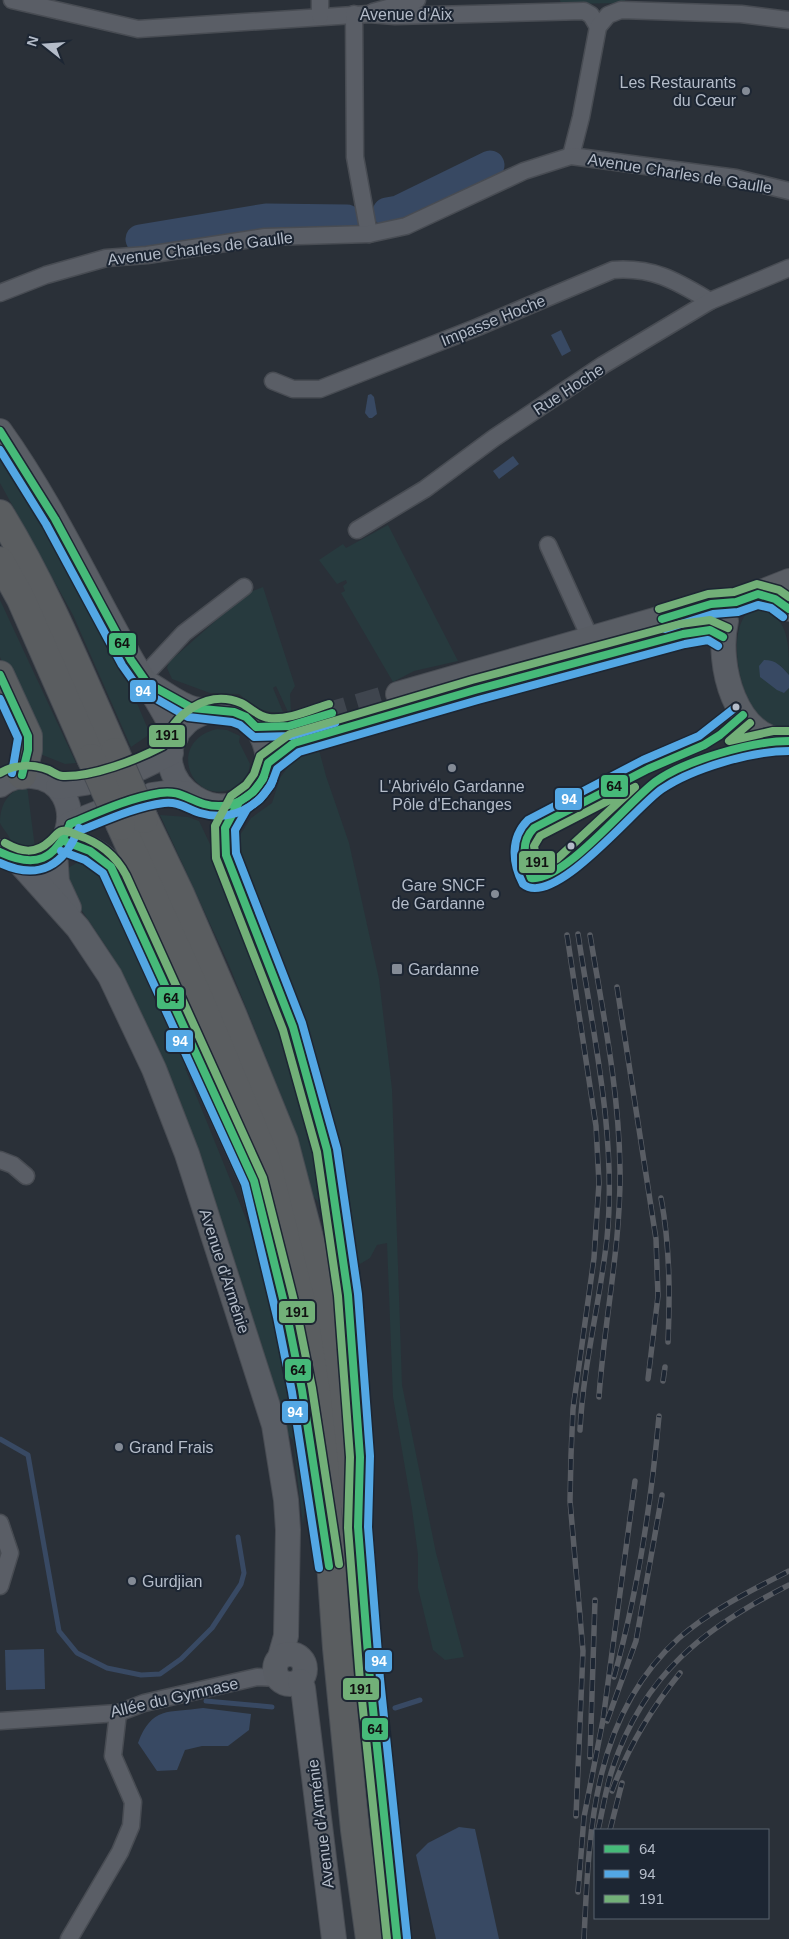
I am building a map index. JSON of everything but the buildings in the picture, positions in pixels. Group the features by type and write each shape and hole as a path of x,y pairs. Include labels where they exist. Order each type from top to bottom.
{"highway":[{"path":"0,514 19,546 55,618 97,764"},
{"path":"0,560 21,599 97,764 180,894 232,1014 284,1142 317,1268 334,1355 358,1527 371,1690 398,1939"},
{"path":"0,675 28,736 28,750 7,780"},
{"path":"239,802 225,828 226,855 293,1027 328,1150 349,1304 360,1457 358,1527"},
{"path":"129,813 200,1001 266,1160 302,1306 316,1391 324,1462 332,1585 354,1821 370,1939"},
{"path":"63,839 87,848 102,857 111,867 254,1182 288,1315 332,1585"}],"street":[{"name":"Avenue d'Aix","path":"12,0 138,29 320,8 362,14 395,16 584,11 590,15 598,27"},
{"path":"368,229 354,157 362,14 417,0"},
{"path":"598,27 608,15 621,10 741,14 789,20"},
{"name":"Avenue Charles de Gaulle","path":"571,156 581,118 598,27"},
{"name":"Avenue Charles de Gaulle","path":"0,293 46,275 106,258 147,255 265,237 406,226 524,171 571,156 736,178 789,191"},
{"name":"Impasse Hoche","path":"273,381 293,389 320,389 478,327 613,270 635,268 667,276 710,301"},
{"name":"Rue Hoche","path":"357,530 425,489 494,438 603,365 710,301 789,268"},
{"path":"0,431 56,519 131,660 158,704 169,718 174,745 172,768 177,782 186,794"},
{"path":"548,545 591,640"},
{"path":"789,581 747,598 728,616 723,637 722,656 728,684 743,715 752,725 775,741 789,741"},
{"path":"145,680 184,632 244,587"},
{"path":"723,637 710,630 683,634 402,702 591,640 711,604 747,598 775,599 789,609"},
{"path":"8,858 31,862 44,858 63,839 129,813 173,792 186,794 202,803 221,806 239,802 253,792 263,779 268,762 266,744 256,726 234,712 220,709 207,711 192,708 145,680"},
{"path":"140,768 174,745 187,722 207,711"},
{"path":"256,726 274,728 291,734 268,762"},
{"path":"7,780 35,776 47,780 58,788 97,764"},
{"name":"Avenue d'Arménie","path":"58,788 68,804 57,882 78,928 110,976 174,1117 274,1425 287,1510 282,1666 303,1688 304,1709 334,1939"},
{"name":"Avenue d'Arménie","path":"8,858 78,928"},
{"path":"0,1160 26,1176"},
{"path":"0,1523 10,1553 0,1586"},
{"name":"Allée du Gymnase","path":"0,1721 118,1712 144,1703 282,1666"},
{"path":"69,1939 120,1852 131,1826 133,1802 114,1756 118,1712"}],"green space":[{"path":"560,0 625,0 625,3 561,4"},
{"path":"0,451 63,553 118,660 150,734 131,747 73,615 0,483"},
{"path":"388,525 458,661 414,671 393,682 341,593 345,591 343,586 347,583 346,580 337,584 319,560 343,544 346,548"},
{"path":"263,587 295,686 290,694 291,711 288,712 276,686 273,688 283,712 270,712 259,708 239,694 210,693 172,679 167,668 169,662 247,593"},
{"path":"0,600 76,763 65,764 35,752 34,734 0,657"},
{"path":"756,606 767,610 775,616 785,632 789,675 780,665 784,693 789,688 789,733 772,730 760,719 743,687 737,648 739,630 745,615"},
{"path":"217,729 227,730 240,736 239,742 250,764 247,775 241,784 219,792 206,789 196,781 190,770 188,758 192,746 201,736"},
{"path":"319,750 349,843 379,979 392,1089 402,1385 436,1553 464,1657 445,1660 433,1650 418,1588 418,1555 412,1509 393,1397 387,1243 377,1245 370,1258 360,1264 353,1247 230,835 240,835 251,818 272,803 280,778 291,763 299,756"},
{"path":"27,786 35,848 26,850 11,843 10,838 0,823 0,816 7,798"},
{"path":"160,815 188,817 199,821 217,859 256,957 316,1144 335,1256 318,1202 313,1196 288,1113 229,965"},
{"path":"80,861 97,863 188,1066 185,1068 259,1251 280,1335 298,1436 306,1498 303,1525 293,1440 288,1435 260,1340 246,1305 233,1257 177,1092 129,988 109,951 66,887 68,868"}],"water":[{"path":"561,330 571,351 562,356 551,335"},
{"path":"371,394 374,397 377,414 369,418 365,413 368,395"},
{"path":"513,456 519,464 499,479 493,471"},
{"path":"764,660 778,664 789,675 789,688 784,693 760,677 759,666"},
{"path":"44,1649 45,1689 6,1690 5,1650"},
{"path":"203,1708 251,1714 249,1730 228,1746 202,1746 185,1750 177,1770 157,1771 138,1743 143,1731 155,1717 171,1712"},
{"path":"459,1827 475,1829 499,1939 436,1939 416,1855 428,1843"}],"waterway":[{"path":"387,212 398,210 490,165"},
{"path":"140,239 266,218 347,219"},
{"path":"0,1439 28,1455 59,1631 77,1653 107,1668 141,1675 160,1674 181,1659 212,1628 241,1584 244,1573 238,1537"},
{"path":"395,1708 420,1700"},
{"path":"206,1701 272,1707"}],"tunnel":[{"path":"289,726 398,694"},
{"path":"294,743 405,710"}],"railway":[{"path":"578,934 602,1086 609,1162 607,1238 584,1382 580,1430"},
{"path":"567,935 596,1126 599,1183 594,1258 573,1409 571,1455 570,1501 583,1651 576,1816"},
{"path":"590,935 605,1022 617,1110 620,1169 618,1226 599,1397"},
{"path":"617,987 656,1239 658,1296 648,1379"},
{"path":"661,1198 669,1270 668,1342"},
{"path":"663,1381 665,1367"},
{"path":"614,1677 637,1580 652,1482 659,1416"},
{"path":"578,1892 584,1817 603,1720 635,1481"},
{"path":"607,1721 636,1641 662,1495"},
{"path":"584,1939 593,1817 601,1777 612,1739 628,1703 650,1669 691,1628 746,1593 789,1571"},
{"path":"598,1829 606,1790 626,1734 642,1705 660,1680 681,1657 730,1618 789,1585"},
{"path":"590,1757 595,1600"},
{"path":"612,1791 625,1759 641,1729 659,1700 680,1673"},
{"path":"610,1829 622,1783"}],"transit line":[{"name":"64","path":"0,431 55,519 131,660 147,683 192,708 234,712 246,717 256,727 289,726 332,713"},
{"name":"94","path":"0,450 46,524 122,665 139,689 188,717 232,722 240,725 254,737 291,736 335,723"},
{"name":"191","path":"659,609 708,594 734,592 757,584 779,590 789,597"},
{"name":"64","path":"662,619 711,604 736,602 758,594 775,599 789,609"},
{"name":"94","path":"665,629 713,614 738,612 758,605 771,608 783,617"},
{"name":"191","path":"387,1939 360,1681 348,1528 350,1457 338,1296 317,1152 283,1030 216,858 215,826 231,796 246,785 254,774 260,756 290,734 472,680 680,624 710,620 728,628"},
{"name":"64","path":"397,1939 370,1680 358,1527 360,1457 348,1295 327,1150 293,1027 226,855 225,828 239,802 253,792 263,779 268,763 294,743 475,690 683,634 710,630 723,637"},
{"name":"94","path":"407,1938 380,1679 368,1527 370,1456 358,1294 337,1149 302,1023 236,853 235,830 247,809 260,799 271,785 277,769 299,752 478,700 685,644 708,640 718,646"},
{"name":"64","path":"0,675 28,736 28,750 22,775"},
{"name":"94","path":"0,699 18,738 12,773"},
{"name":"191","path":"0,773 12,768 30,766 43,768 61,776 75,776 114,767 163,746 168,734 183,715 193,707 216,699 241,703 261,716 269,718 292,716 329,704"},
{"name":"94","path":"736,707 699,736 643,760 528,820 518,835 515,851 517,868 523,884 537,888 554,883 574,870 650,799 675,781 706,768 741,757 789,751"},
{"name":"64","path":"743,715 720,735 704,745 648,769 534,828 529,834 525,846 525,858 531,878 545,876 560,868 595,839 643,792 668,774 701,759 720,753 757,744 789,741"},
{"name":"191","path":"750,723 729,741 773,731 789,731"},
{"name":"64","path":"70,824 126,802 148,795 167,792 213,806 231,804 247,797 254,791 264,776"},
{"name":"94","path":"74,833 130,811 164,803 178,804 200,813 211,815 233,814 252,805 267,790 273,780"},
{"name":"191","path":"635,787 557,859 538,869 534,846 540,836 635,787"},
{"name":"64","path":"0,852 24,860 43,858 58,846 70,824"},
{"name":"94","path":"0,863 27,870 38,870 49,866 58,861 66,852 79,828"},
{"name":"191","path":"5,843 28,851 39,848 60,832 68,831 92,841 106,850 117,861 126,875 263,1178 297,1313 312,1388 339,1564"},
{"name":"64","path":"64,841 90,851 111,867 254,1181 287,1315 302,1390 329,1566"},
{"name":"94","path":"61,851 85,860 103,873 245,1184 277,1317 292,1392 319,1568"}],"place":[{"name":"Les Restaurants du Cœur","path":"746,91"},
{"name":"L'Abrivélo Gardanne Pôle d'Echanges","path":"452,768"},
{"name":"Gare SNCF de Gardanne","path":"495,894"},
{"name":"Gardanne","path":"397,969"},
{"name":"Grand Frais","path":"119,1447"},
{"name":"Gurdjian","path":"132,1581"}]}
